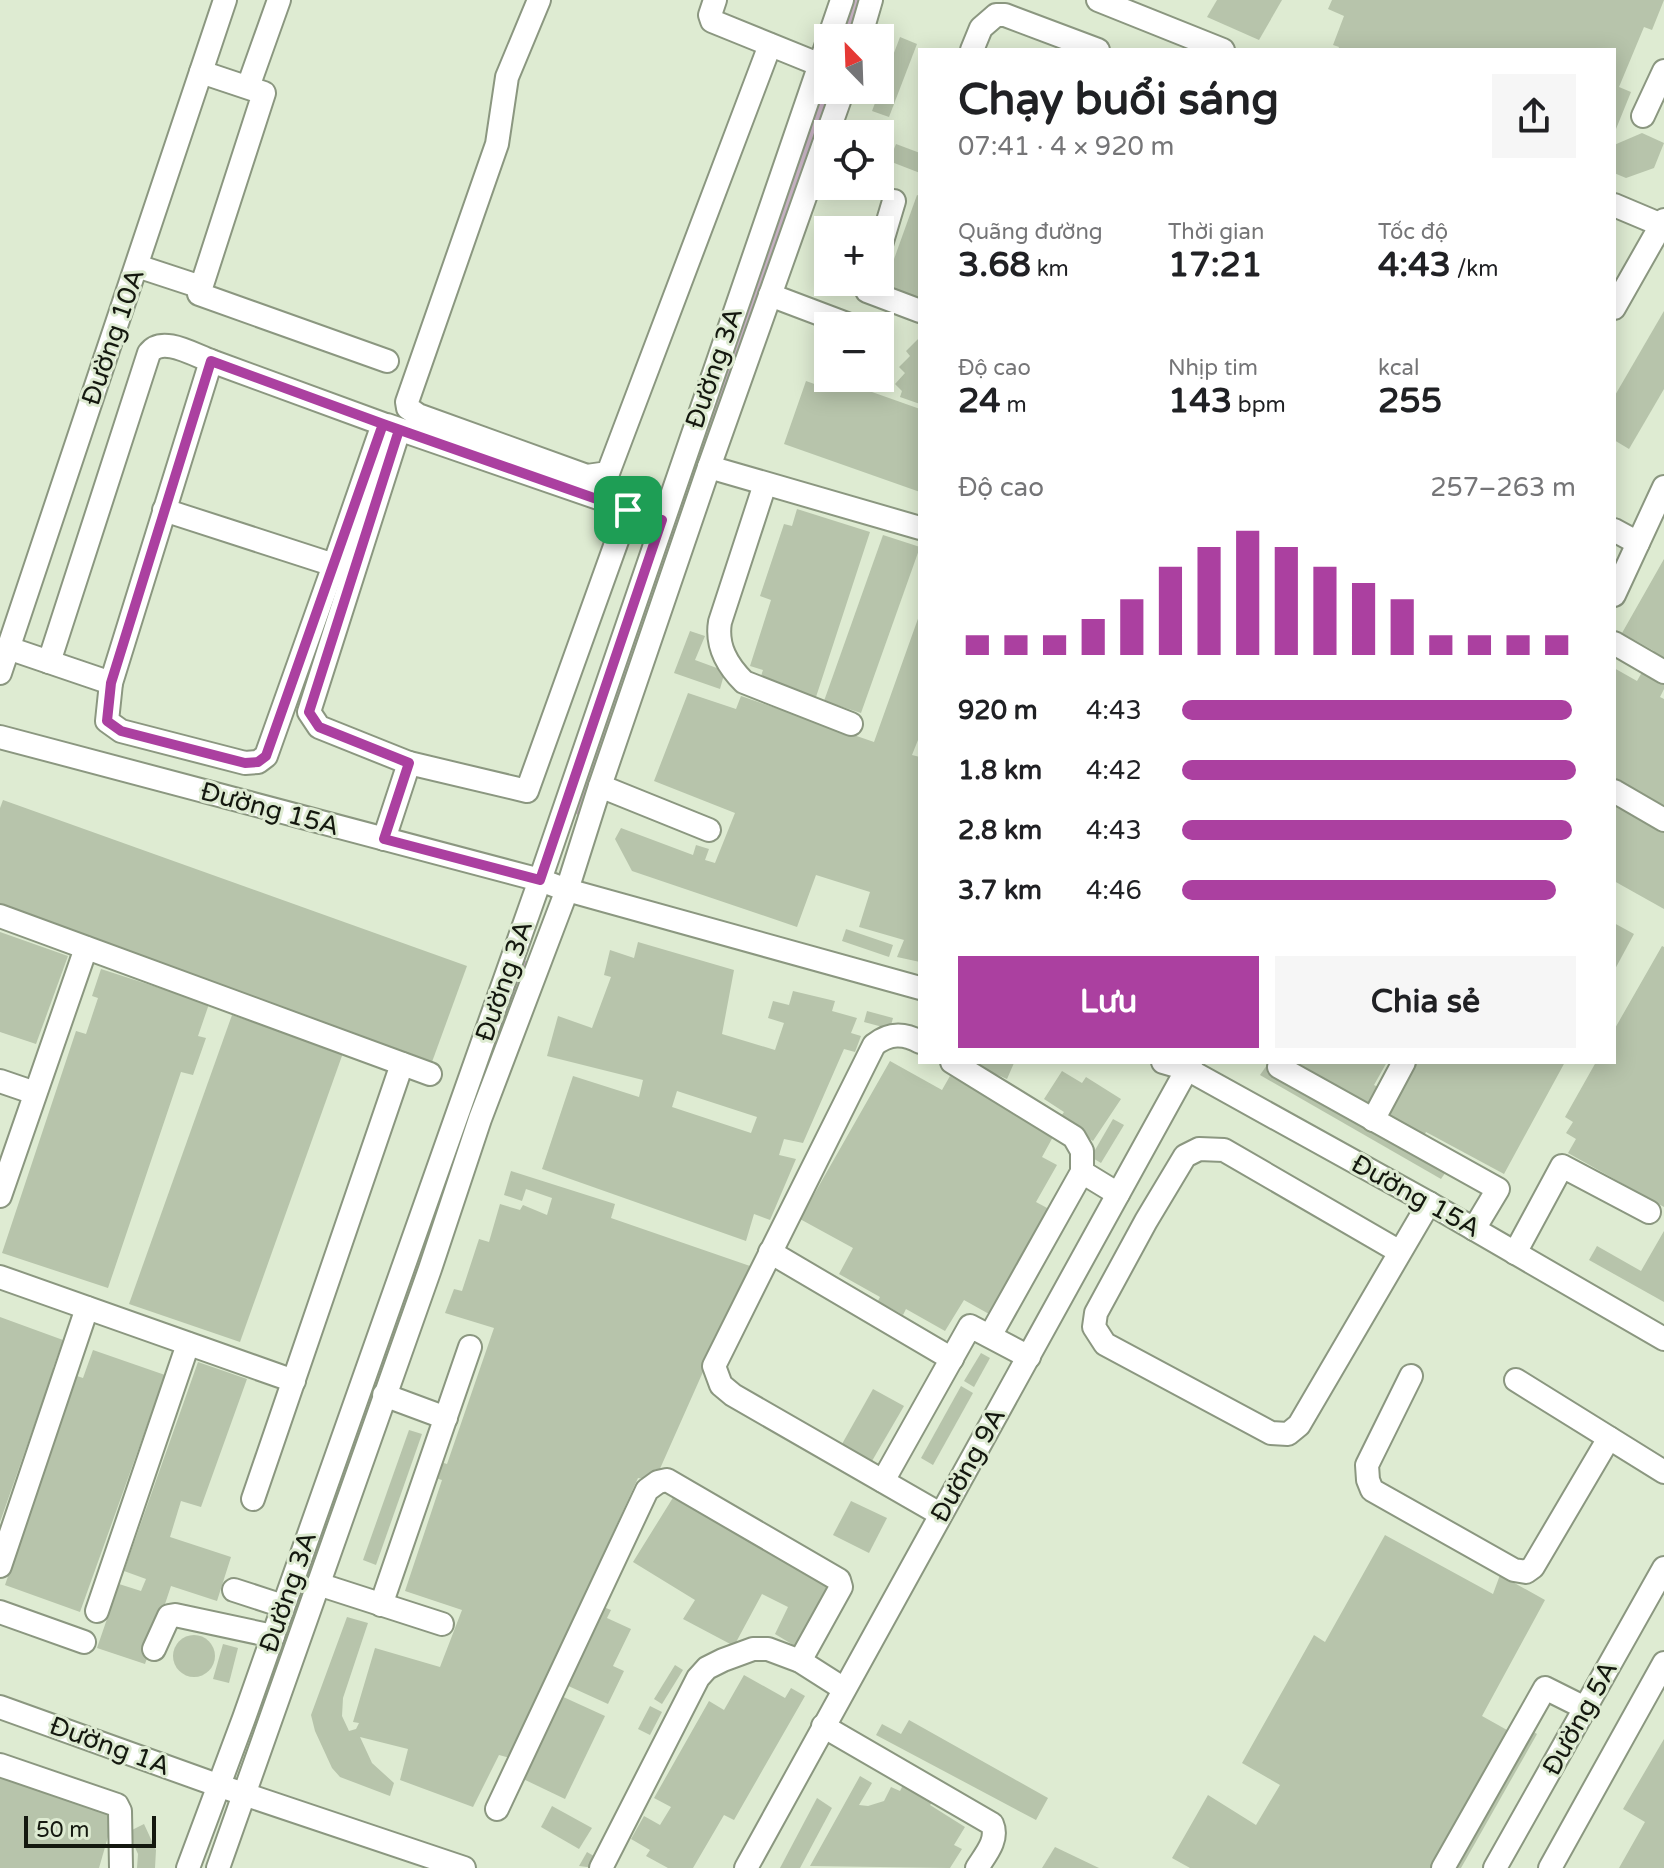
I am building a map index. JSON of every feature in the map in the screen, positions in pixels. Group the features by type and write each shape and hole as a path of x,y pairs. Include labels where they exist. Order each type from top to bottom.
{"street":[{"name":"Đường 10A","path":"0,673 225,0"},
{"path":"248,87 279,0"},
{"path":"539,0 507,77 497,144 407,402 408,408 418,415 587,476 608,473 770,45"},
{"path":"715,0 710,15 712,21 814,62"},
{"name":"Đường 3A","path":"833,24 842,0"},
{"path":"864,24 871,0"},
{"path":"1098,0 1218,48"},
{"path":"973,48 981,28 996,15 1005,15 1093,48"},
{"path":"1643,116 1664,71"},
{"path":"201,72 264,93 199,294 387,361"},
{"name":"Đường 3A","path":"188,1868 220,1786 540,880 814,76"},
{"name":"Đường 3A","path":"218,1868 480,1119 567,890 709,467 838,104"},
{"path":"890,216 894,201"},
{"path":"1616,206 1663,223 1616,303"},
{"path":"137,266 201,287"},
{"path":"770,295 816,312"},
{"path":"889,296 918,310"},
{"path":"49,662 149,353 163,344 391,427 662,520"},
{"path":"211,361 111,683 107,721 121,731 245,763 258,762 266,756 334,565 391,427"},
{"path":"391,427 309,712 319,727 409,763 527,791 628,510"},
{"path":"709,467 918,527"},
{"path":"765,484 717,637 735,673 744,682 851,724"},
{"path":"1616,591 1638,543 1656,525 1664,487"},
{"path":"164,510 334,565"},
{"path":"1616,531 1638,543"},
{"path":"1616,644 1664,672"},
{"path":"8,648 111,683"},
{"name":"Đường 15A","path":"0,737 540,880 567,890"},
{"path":"384,839 409,763"},
{"path":"600,786 709,830"},
{"path":"1616,792 1664,820"},
{"path":"567,890 918,987"},
{"path":"0,916 430,1074"},
{"path":"0,1196 86,948"},
{"path":"918,1041 902,1035 891,1036 874,1045 716,1361 717,1378 733,1395 940,1514"},
{"path":"253,1499 402,1064"},
{"path":"955,1064 1074,1137 1082,1151 1082,1172 990,1336"},
{"path":"1280,1064 1279,1067 1498,1189 1474,1229"},
{"path":"1373,1120 1403,1064"},
{"name":"Đường 15A","path":"1189,1066 1664,1339"},
{"name":"Đường 9A","path":"746,1868 1189,1066"},
{"path":"0,1081 35,1093"},
{"path":"1400,1252 1224,1150 1199,1149 1185,1156 1171,1178 1096,1313 1094,1327 1105,1344 1271,1433 1288,1434 1299,1425 1429,1203"},
{"path":"1515,1253 1562,1166 1649,1212"},
{"path":"1082,1172 1118,1194"},
{"path":"770,1252 952,1359"},
{"path":"0,1277 294,1381"},
{"path":"0,1566 87,1308"},
{"path":"883,1481 970,1326 1029,1357"},
{"path":"97,1611 188,1344"},
{"path":"381,1605 470,1347"},
{"path":"1411,1376 1367,1465 1372,1490 1514,1570 1526,1572 1533,1567 1609,1438"},
{"path":"1516,1380 1664,1472"},
{"path":"384,1395 446,1418"},
{"path":"497,1809 647,1490 658,1482 667,1480 839,1580 841,1587 800,1661"},
{"name":"Đường 5A","path":"1495,1868 1664,1568"},
{"path":"318,1584 442,1624"},
{"path":"234,1590 283,1606"},
{"path":"0,1612 84,1642"},
{"path":"154,1649 169,1616 175,1615 273,1636"},
{"path":"601,1868 698,1678 707,1668 753,1649 768,1649 800,1661 844,1689"},
{"path":"1550,1868 1664,1663"},
{"path":"1443,1868 1545,1688 1585,1708"},
{"name":"Đường 1A","path":"0,1707 244,1793"},
{"path":"823,1726 992,1824 992,1843 977,1868"},
{"path":"0,1765 117,1805 120,1811 121,1868"},
{"path":"244,1793 464,1868"}],"shaded area":[{"path":"853,0 862,0 854,24 844,24"},
{"path":"816,104 828,104 823,120 814,120 814,145 581,816 574,813"},
{"path":"522,960 529,962 263,1713 257,1711"}],"building":[{"path":"1217,0 1282,0 1259,40 1207,17"},
{"path":"1332,0 1664,0 1652,30 1644,27 1619,87 1631,92 1616,129 1616,48 1339,48 1333,45 1344,16 1328,9"},
{"path":"900,37 917,44 894,104 894,53"},
{"path":"875,104 894,104 889,117 872,111"},
{"path":"1642,133 1664,143 1654,168 1626,178 1616,174 1616,144"},
{"path":"896,144 918,152 918,172 894,163"},
{"path":"917,195 918,195 918,298 894,290 894,259"},
{"path":"1664,311 1664,389 1629,449 1616,441 1616,394"},
{"path":"918,339 918,403 900,397 902,391 895,384 905,373 899,367 910,356 906,351"},
{"path":"806,381 814,384 814,392 872,392 918,408 918,491 784,444"},
{"path":"797,509 870,532 816,697 760,679 763,670 750,666 771,600 760,596 784,524 792,526"},
{"path":"883,535 918,546 861,713 824,701"},
{"path":"1664,559 1664,689 1660,697 1664,699 1664,808 1616,781 1616,669 1637,681 1654,651 1622,633"},
{"path":"918,619 918,740 912,755 918,756 918,962 897,957 904,940 859,927 870,892 816,875 797,927 632,871 615,839 621,828 693,855 696,845 709,849 705,860 715,863 735,813 654,781 688,693 736,709 741,696 874,742"},
{"path":"690,631 705,636 695,660 725,671 720,689 674,673"},
{"path":"3,800 467,966 432,1062 0,907 0,808"},
{"path":"1616,802 1664,829 1664,909 1616,882"},
{"path":"1616,924 1634,934 1616,967"},
{"path":"846,929 893,945 889,957 842,941"},
{"path":"0,932 68,956 36,1044 0,1032"},
{"path":"638,942 734,970 722,1034 775,1050 784,1023 768,1018 773,1001 789,1005 793,991 835,1001 832,1011 857,1018 851,1033 861,1036 855,1052 844,1049 803,1143 784,1139 779,1155 796,1159 770,1220 754,1214 746,1241 542,1169 573,1076 639,1097 643,1080 547,1056 558,1016 592,1028 611,977 604,975 610,950 634,958","holes":["677,1091 757,1117 751,1133 672,1107"]},
{"path":"1664,947 1664,1207 1568,1153 1576,1139 1566,1133 1573,1122 1565,1117 1595,1064 1616,1064 1616,1026"},
{"path":"101,969 209,1004 198,1036 206,1038 193,1075 181,1072 108,1288 2,1253 76,1031 86,1034 98,998 92,996"},
{"path":"867,1011 893,1018 890,1029 864,1022"},
{"path":"232,1015 343,1053 240,1342 129,1304"},
{"path":"890,1061 942,1090 950,1076 1054,1135 1042,1157 1057,1165 1036,1202 1049,1209 989,1314 964,1300 945,1331 906,1309 903,1315 878,1301 880,1297 839,1274 853,1248 800,1219"},
{"path":"973,1064 1014,1064 1007,1079"},
{"path":"1298,1064 1386,1064 1374,1085 1382,1089 1413,1064 1564,1064 1504,1174 1426,1132 1422,1140 1294,1071"},
{"path":"1267,1065 1448,1169 1441,1179 1260,1075"},
{"path":"1062,1071 1082,1083 1086,1077 1121,1099 1093,1141 1059,1119 1064,1112 1044,1099"},
{"path":"1113,1119 1124,1125 1101,1163 1091,1157"},
{"path":"511,1171 615,1204 611,1218 750,1266 659,1471 655,1469 651,1480 638,1478 510,1758 499,1755 473,1807 400,1780 408,1749 360,1737 372,1763 394,1783 390,1796 340,1777 332,1768 311,1715 347,1617 368,1623 343,1698 342,1716 349,1731 356,1729 359,1723 353,1722 375,1648 440,1667 462,1610 405,1591 442,1480 432,1477 437,1461 447,1464 494,1328 445,1313 454,1289 462,1291 479,1239 489,1242 500,1204 520,1210 523,1205 547,1215 552,1198 526,1189 522,1201 504,1195"},
{"path":"1664,1231 1664,1302 1589,1260 1597,1246 1641,1271"},
{"path":"0,1317 63,1340 53,1368 83,1378 93,1350 165,1375 80,1612 5,1585 16,1553 0,1558 22,1534 72,1391 49,1383 0,1522"},
{"path":"981,1353 990,1358 974,1387 964,1381"},
{"path":"198,1362 247,1379 201,1507 181,1501 170,1537 231,1557 217,1601 171,1586 145,1664 97,1648 119,1584 141,1591 146,1579 124,1571"},
{"path":"961,1386 973,1393 933,1465 921,1458"},
{"path":"873,1389 904,1406 872,1461 842,1444"},
{"path":"409,1430 422,1434 376,1565 363,1560"},
{"path":"674,1496 836,1584 800,1649 775,1634 788,1607 762,1594 734,1646 683,1619 695,1600 633,1562"},
{"path":"851,1501 887,1518 869,1553 833,1535"},
{"path":"1385,1535 1493,1594 1500,1575 1545,1600 1482,1716 1507,1730 1430,1868 1190,1868 1172,1858 1208,1795 1256,1825 1280,1785 1242,1763 1314,1635 1325,1642"},
{"path":"601,1606 611,1610 607,1618 631,1629 613,1666 624,1671 608,1704 564,1684"},
{"path":"194,1635 209,1641 215,1656 209,1671 194,1677 179,1671 173,1656 179,1641"},
{"path":"223,1644 238,1648 229,1683 213,1679"},
{"path":"675,1665 683,1670 662,1704 654,1699"},
{"path":"744,1675 785,1698 791,1688 805,1696 734,1820 724,1815 693,1868 668,1868 646,1856 650,1850 631,1839 644,1816 660,1825 671,1807 654,1798 709,1701 724,1710"},
{"path":"559,1695 605,1716 565,1799 519,1777"},
{"path":"650,1706 662,1712 650,1735 638,1729"},
{"path":"909,1720 1048,1798 1036,1820 876,1735 882,1724 901,1734"},
{"path":"1529,1729 1537,1734 1461,1868 1452,1865"},
{"path":"1664,1739 1664,1868 1619,1868 1645,1822 1623,1809"},
{"path":"0,1775 114,1816 99,1868 0,1868"},
{"path":"860,1776 872,1783 859,1805 868,1806 884,1801 891,1787 900,1791 903,1785 935,1799 930,1805 965,1827 954,1845 962,1849 950,1868 810,1866"},
{"path":"817,1798 832,1808 800,1868 780,1868"},
{"path":"552,1806 592,1828 579,1849 541,1827"},
{"path":"144,1824 156,1850 155,1868 137,1868 138,1854 128,1832"},
{"path":"1055,1847 1099,1868 1042,1868"},
{"path":"587,1852 599,1859 595,1868 579,1866"}],"route":[{"path":"628,510 383,424 266,756 258,762 245,763 121,731 107,721 111,683 211,361 383,424 399,430 309,712 319,727 409,763 384,839 540,880 662,520 628,510"}]}
